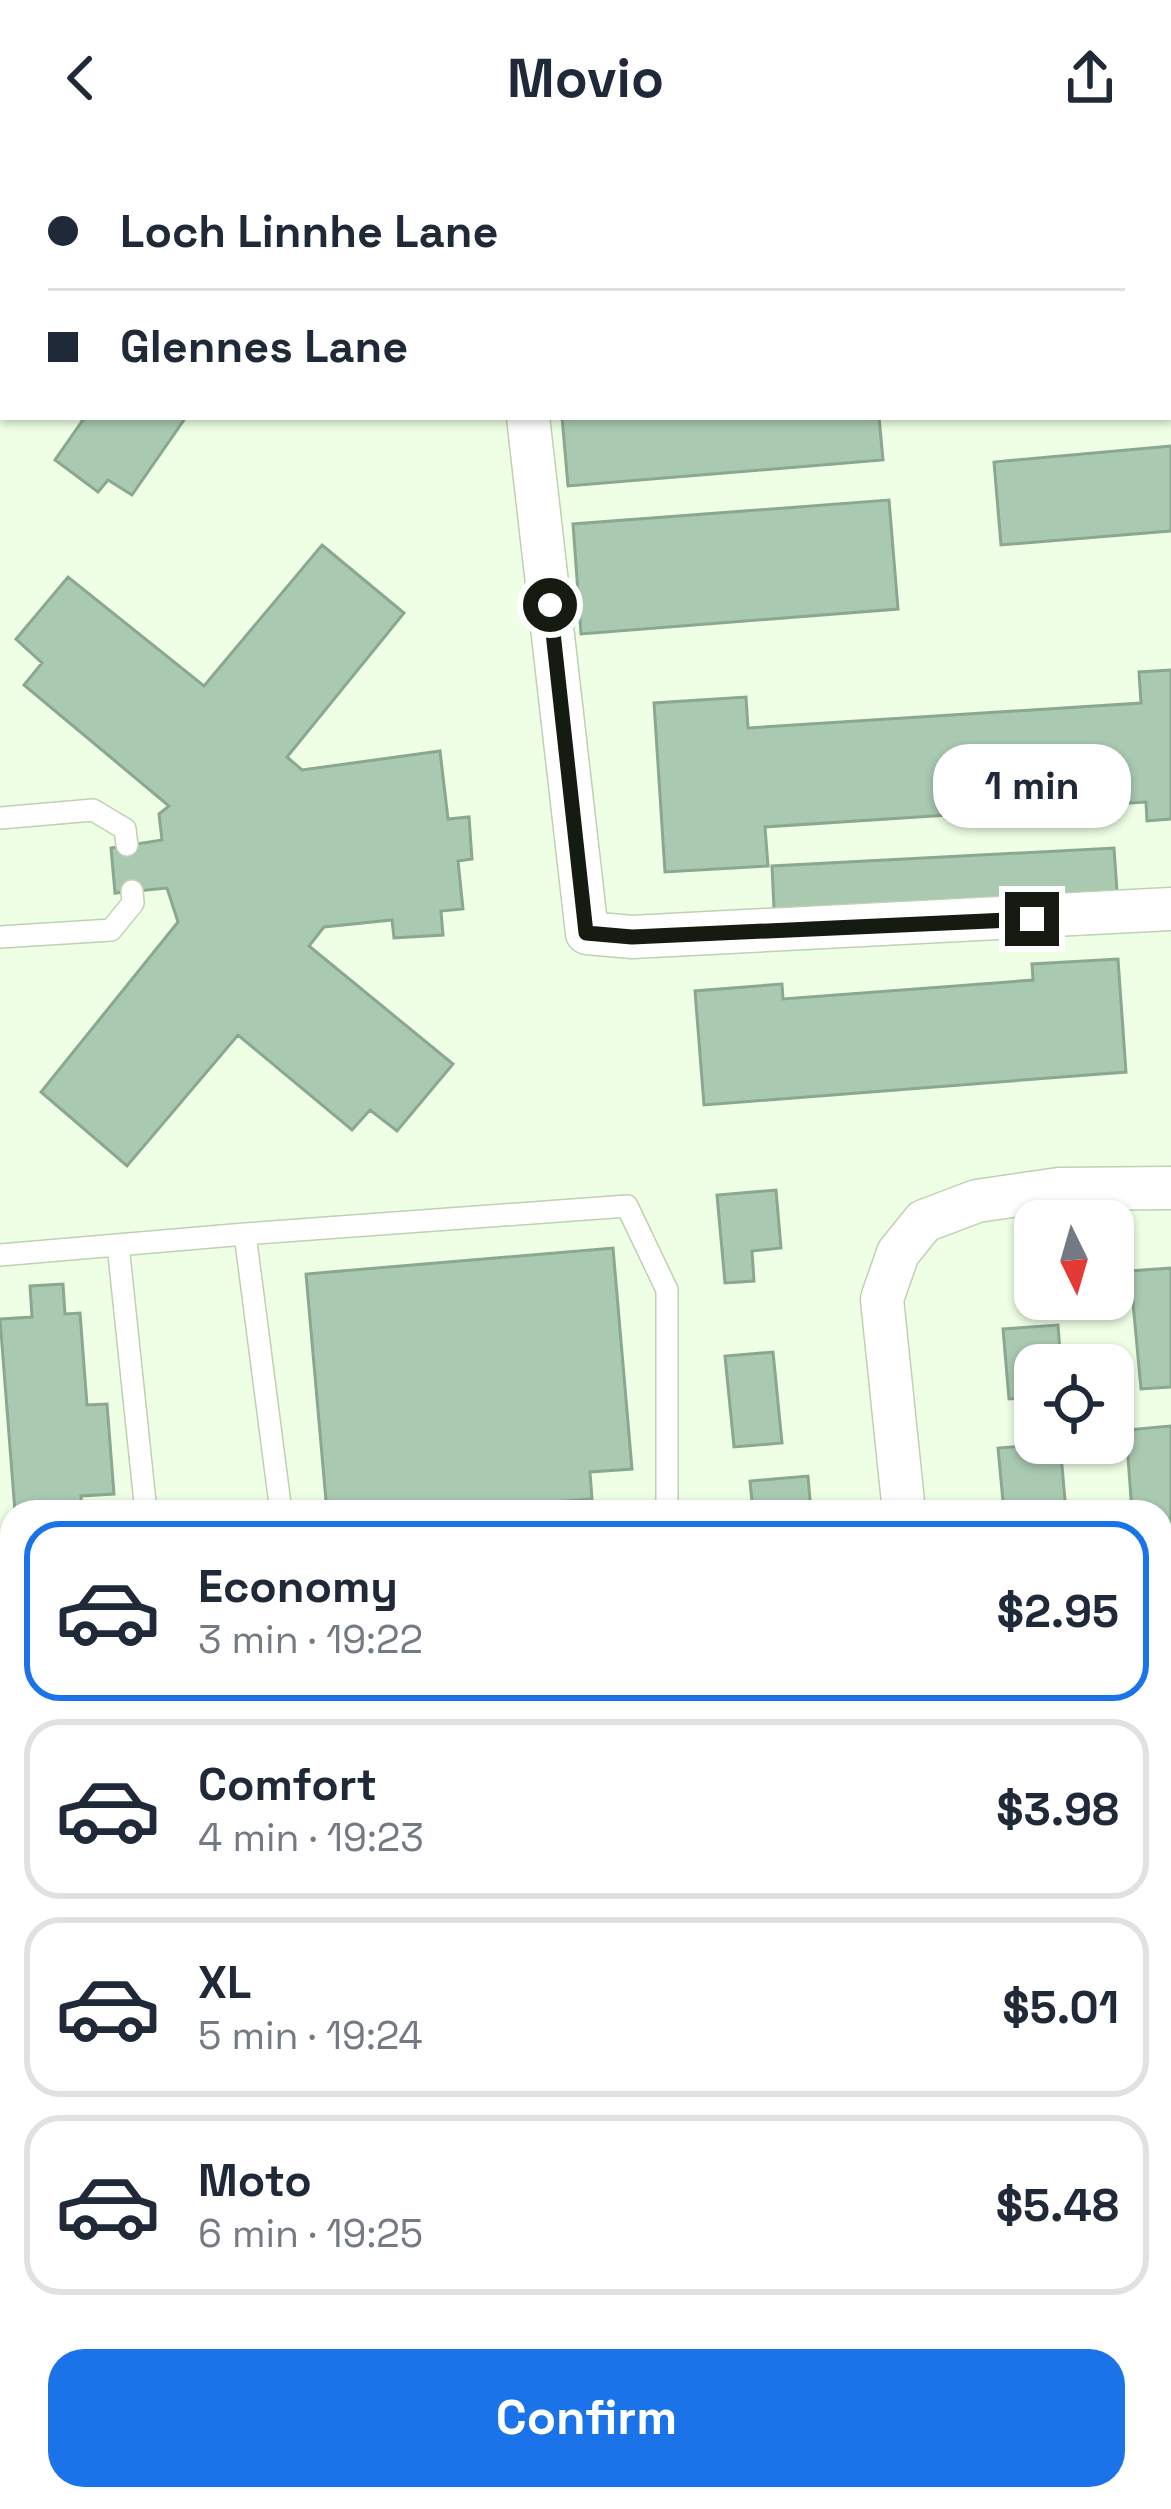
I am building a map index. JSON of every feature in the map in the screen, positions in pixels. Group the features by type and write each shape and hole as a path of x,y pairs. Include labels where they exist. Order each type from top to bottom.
{"street":[{"path":"528,420 586,933 632,937 1171,909"},
{"path":"903,1500 882,1299 898,1253 925,1221 977,1201 1059,1189 1171,1188"}],"lane":[{"path":"0,818 93,810 125,829 128,845"},
{"path":"0,937 111,930 133,903 132,891"},
{"path":"0,1255 627,1206 667,1291 667,1500"},
{"path":"245,1234 279,1500"},
{"path":"118,1245 145,1500"}],"building":[{"path":"83,420 184,420 132,495 108,480 98,492 55,460"},
{"path":"562,420 879,420 883,460 568,486"},
{"path":"1171,446 1171,531 1001,545 994,462"},
{"path":"889,500 898,609 581,634 573,524"},
{"path":"322,545 404,613 287,757 302,770 440,751 448,819 469,817 472,859 458,861 463,909 441,911 443,935 394,938 392,920 324,927 309,946 453,1064 397,1131 370,1110 352,1130 238,1035 127,1166 41,1092 178,922 167,888 115,893 111,848 162,840 159,814 169,806 24,685 42,663 16,639 68,577 204,686"},
{"path":"1171,670 1171,819 1147,821 1146,802 765,827 768,866 665,872 654,703 746,697 748,728 1141,703 1139,672"},
{"path":"1114,848 1117,891 774,909 772,866"},
{"path":"1118,959 1126,1072 704,1105 695,991 782,984 783,999 1033,980 1032,964"},
{"path":"776,1190 781,1248 752,1251 754,1281 725,1283 717,1195"},
{"path":"613,1248 632,1469 590,1472 592,1499 326,1500 306,1274"},
{"path":"1171,1268 1171,1387 1141,1389 1134,1271"},
{"path":"63,1284 65,1314 80,1313 87,1405 107,1404 114,1494 81,1496 81,1500 14,1500 0,1319 32,1317 30,1286"},
{"path":"1058,1325 1059,1344 1014,1344 1014,1399 1009,1399 1003,1329"},
{"path":"773,1352 782,1443 734,1447 725,1356"},
{"path":"1171,1426 1171,1500 1131,1500 1128,1464 1134,1464 1134,1429"},
{"path":"1014,1447 1014,1464 1062,1464 1065,1500 1003,1500 998,1448"},
{"path":"808,1476 810,1500 752,1500 750,1481"}],"route":[{"path":"550,605 586,933 632,937 1032,919"}]}
